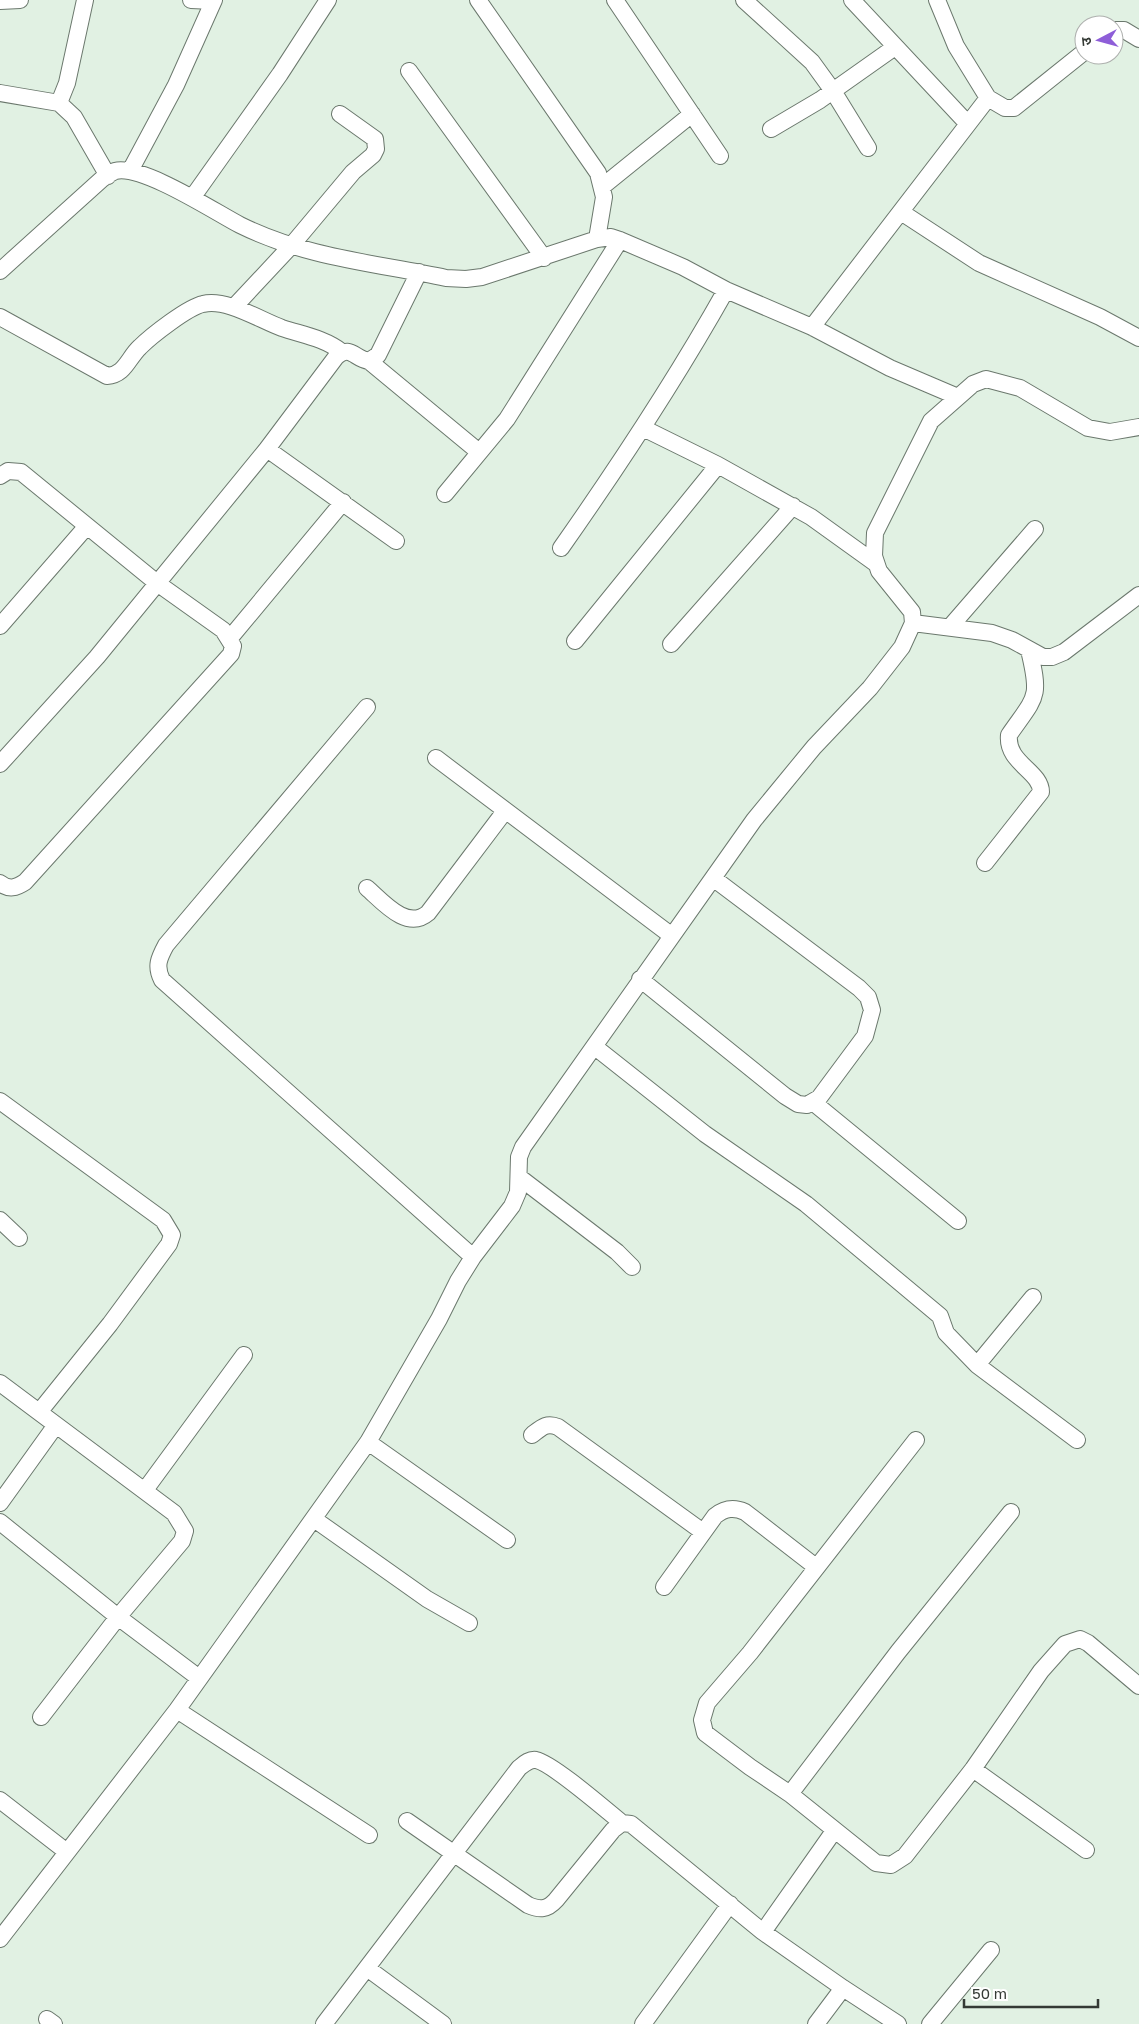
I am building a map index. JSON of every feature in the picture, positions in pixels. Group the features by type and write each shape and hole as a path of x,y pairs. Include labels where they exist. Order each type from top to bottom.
{"street":[{"path":"0,1 20,0"},
{"path":"59,103 67,83 85,0"},
{"path":"130,171 176,85 213,1 191,0"},
{"path":"192,198 280,74 328,0"},
{"path":"478,0 598,173 603,186 604,197 597,239"},
{"path":"615,0 720,156"},
{"path":"744,0 801,51 833,91 868,148"},
{"path":"852,0 967,123"},
{"path":"937,0 956,46 988,98 1004,108 1014,108 1074,60"},
{"path":"1124,30 1139,39"},
{"path":"771,129 833,91 895,47"},
{"path":"409,71 544,258"},
{"path":"0,93 59,103 79,123 108,176"},
{"path":"812,327 988,98"},
{"path":"234,308 291,246 353,172 373,155 376,149 375,138 340,114"},
{"path":"603,186 692,114"},
{"path":"0,271 108,176 116,171 130,171 192,198 241,225 291,246 342,260 466,279 482,277 597,239 611,237 683,267 726,290 812,327 890,368 958,397"},
{"path":"901,212 979,263 1100,317 1139,338"},
{"path":"445,494 507,418 620,240"},
{"path":"369,361 378,355 382,348 419,272"},
{"path":"561,548 683,366 726,290"},
{"path":"0,317 107,376 116,375 139,348 193,308 202,304 234,308 282,328 327,342 342,352 348,352 369,361 479,452"},
{"path":"0,764 97,658 267,449 336,357 342,352"},
{"path":"1,1936 177,1710 368,1442 473,1257 512,1206 518,1192 519,1157 523,1147 595,1047 640,979 754,820 814,747 870,688 897,655 913,623 912,612 905,601 882,577 875,563 875,533 931,421 980,380 992,379 1033,395 1064,416 1088,428 1110,432 1139,427"},
{"path":"643,428 718,465 793,506 875,563"},
{"path":"267,449 396,540"},
{"path":"574,641 718,465"},
{"path":"0,476 8,471 21,472 157,583 223,630 230,638 233,646 231,654 25,882 17,887 9,888 0,883"},
{"path":"230,638 343,502"},
{"path":"671,644 793,506"},
{"path":"0,626 87,526"},
{"path":"950,627 1035,529"},
{"path":"913,623 992,633 1048,657 1064,652 1139,595"},
{"path":"985,863 1041,792 1039,784 1011,752 1008,741 1009,735 1036,694 1036,680 1030,650"},
{"path":"367,707 166,945 158,963 157,971 162,980 473,1257"},
{"path":"436,758 672,936"},
{"path":"367,888 401,916 408,919 421,919 504,811"},
{"path":"713,878 859,988 868,997 872,1010 865,1036 814,1103"},
{"path":"640,979 785,1096 798,1104 814,1103 958,1221"},
{"path":"595,1047 705,1134 806,1204 940,1316 946,1332 977,1365 1077,1440"},
{"path":"0,1101 163,1220 172,1235 169,1244 110,1324 40,1411"},
{"path":"519,1177 617,1252 632,1267"},
{"path":"0,1220 19,1238"},
{"path":"977,1365 1033,1297"},
{"path":"145,1490 244,1355"},
{"path":"0,1383 40,1411 174,1513 182,1523 185,1531 182,1540 118,1617 41,1717"},
{"path":"532,1435 543,1426 550,1424 558,1427 703,1532"},
{"path":"0,1503 56,1425"},
{"path":"916,1440 750,1654 707,1703 702,1720 705,1733 790,1794 876,1863 884,1865 898,1862 973,1769 1041,1671 1059,1650 1073,1640 1088,1643 1139,1686"},
{"path":"368,1442 507,1540"},
{"path":"664,1587 703,1532 721,1511 738,1509 816,1567"},
{"path":"790,1794 898,1652 1011,1512"},
{"path":"314,1519 427,1599 469,1623"},
{"path":"0,1522 118,1617 199,1678"},
{"path":"177,1710 369,1835"},
{"path":"324,2024 519,1768 529,1760 536,1760 555,1771 622,1823 638,1828 763,1932 898,2024"},
{"path":"973,1769 1086,1850"},
{"path":"0,1800 67,1852"},
{"path":"408,1821 528,1905 543,1909 550,1907 613,1830 622,1823"},
{"path":"763,1932 834,1831"},
{"path":"643,2024 730,1904"},
{"path":"930,2024 991,1950"},
{"path":"367,1968 443,2024"},
{"path":"816,2024 843,1988"}]}
